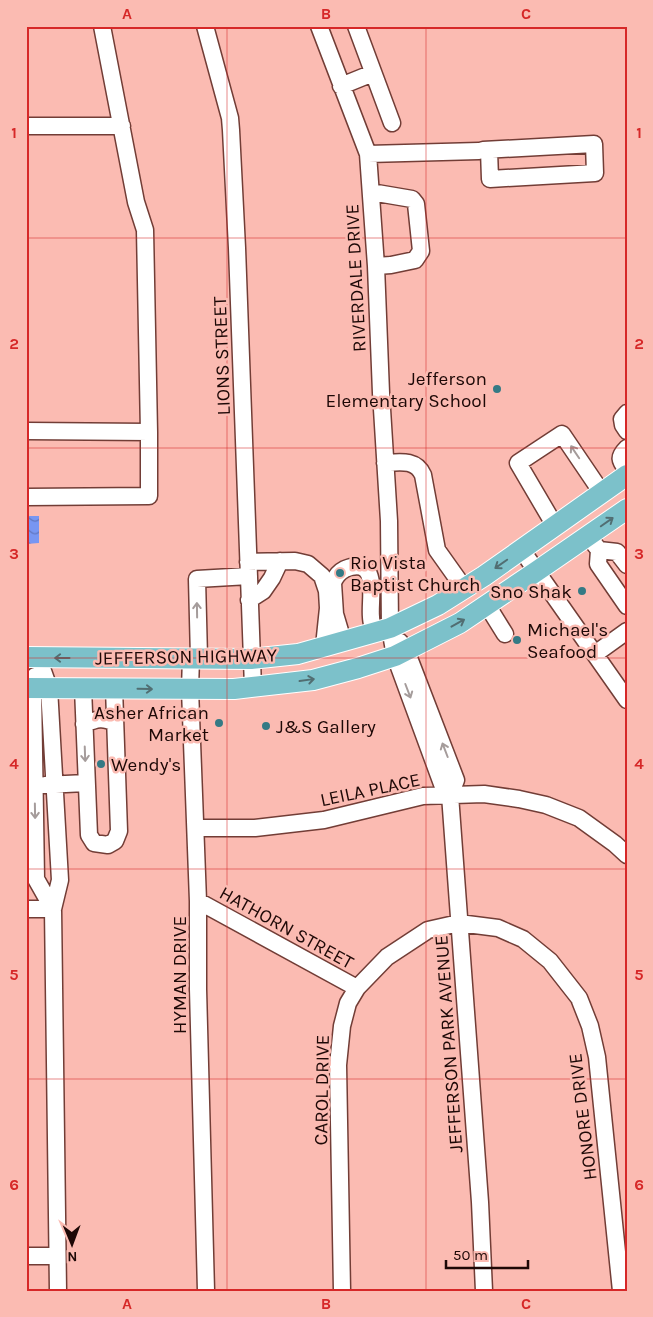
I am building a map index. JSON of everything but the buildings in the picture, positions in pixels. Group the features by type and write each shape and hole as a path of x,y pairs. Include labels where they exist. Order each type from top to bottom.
{"main road":[{"name":"JEFFERSON HIGHWAY","path":"32,657 252,659 298,654 382,630 438,605 521,550 627,475"},
{"name":"JEFFERSON HIGHWAY","path":"36,688 234,689 313,680 400,653 460,623 538,571 594,543 627,508"}],"street":[{"path":"26,496 149,496 145,230 136,202 102,26"},
{"name":"LIONS STREET","path":"205,26 230,118 231,130 253,687"},
{"name":"RIVERDALE DRIVE","path":"319,26 368,154 376,266 389,521 389,566 382,630"},
{"path":"356,26 392,123"},
{"path":"341,86 373,73"},
{"path":"26,126 122,126"},
{"path":"368,154 484,151 594,144 596,173 490,179 484,151"},
{"path":"371,192 412,199 416,204 421,252 416,260 376,266"},
{"path":"627,413 622,419 627,431"},
{"path":"26,431 149,432"},
{"path":"555,526 518,463 562,434 602,492"},
{"path":"627,448 620,459 622,465 627,470"},
{"path":"385,462 412,463 421,470 437,550 464,588"},
{"path":"594,543 617,552 627,565"},
{"path":"594,543 598,564 627,606"},
{"path":"521,550 538,571 627,700"},
{"path":"248,569 280,561 295,560 308,564 322,576 327,591 334,644"},
{"path":"250,600 263,591 280,561"},
{"path":"366,570 389,566"},
{"path":"334,644 336,614 334,579 339,572 346,569 362,567 370,575 371,616 382,630"},
{"name":"HYMAN DRIVE","path":"206,1291 198,989 198,901 190,689 195,658 197,579 248,569"},
{"path":"487,605 505,634"},
{"name":"JEFFERSON PARK AVENUE","path":"382,630 400,653 442,784 450,795 480,1202 484,1291"},
{"path":"595,654 627,631"},
{"path":"32,657 36,688 55,785 60,880 53,909 58,1291"},
{"path":"36,688 35,785 31,834 36,879 53,909"},
{"path":"83,688 89,835 94,843 108,844 116,841 119,831 114,688"},
{"path":"84,724 100,719 116,723"},
{"path":"35,785 86,783"},
{"name":"LEILA PLACE","path":"196,828 255,828 324,820 423,796 484,794 546,805 579,818 627,855"},
{"name":"HATHORN STREET","path":"198,901 357,988"},
{"path":"26,909 53,909"},
{"name":"CAROL DRIVE","path":"342,1291 338,1065 342,1026 348,1004 357,988 387,957 428,930 460,923"},
{"name":"HONORE DRIVE","path":"460,923 498,928 523,939 550,960 579,998 590,1026 597,1057 621,1291"},
{"path":"26,1256 57,1256"}],"water":[{"path":"26,516 39,516 39,543 26,544"}],"place":[{"name":"Jefferson Elementary School","path":"497,389"},
{"name":"Rio Vista Baptist Church","path":"340,573"},
{"name":"Sno Shak","path":"582,591"},
{"name":"Michael's Seafood","path":"517,640"},
{"name":"Asher African Market","path":"219,723"},
{"name":"J&S Gallery","path":"266,726"},
{"name":"Wendy's","path":"101,764"}]}
